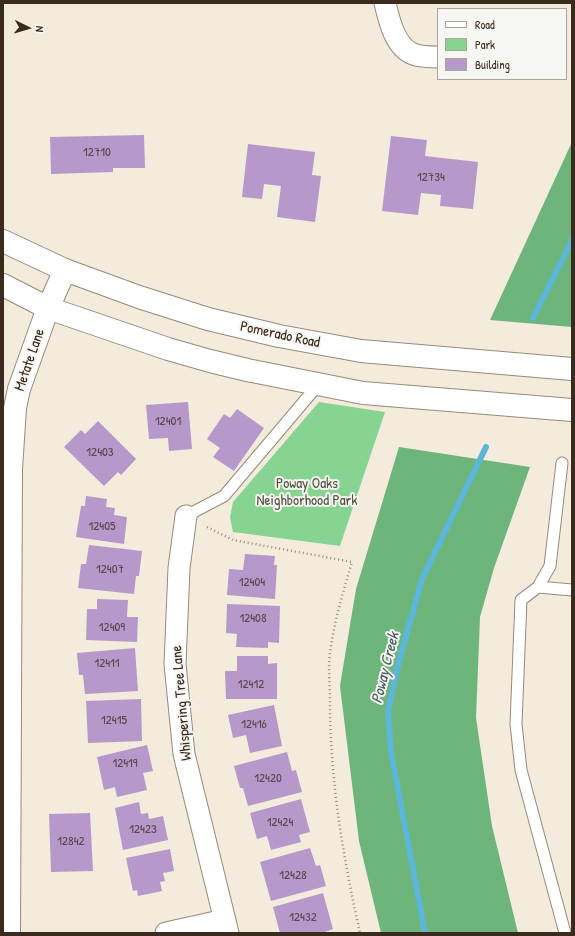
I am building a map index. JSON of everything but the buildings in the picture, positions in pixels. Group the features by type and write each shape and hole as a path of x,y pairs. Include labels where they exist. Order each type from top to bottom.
{"main road":[{"name":"Pomerado Road","path":"3,241 65,270 139,297 208,319 279,336 361,352 572,369"},
{"name":"Metate Lane","path":"9,933 11,469 15,408 19,389 48,308 65,270"},
{"path":"3,285 48,308 168,349 210,361 318,385 363,393 572,410"}],"street":[{"path":"385,3 396,39 402,46 412,54 426,57 437,56"},
{"name":"Whispering Tree Lane","path":"186,516 179,568 176,664 184,754 227,926"},
{"path":"166,933 227,926"}],"lane":[{"path":"186,516 224,496 318,385"},
{"path":"562,463 550,566 538,587 521,600 516,724 521,770 564,933"},
{"path":"538,587 572,590"}],"path":[{"path":"186,516 233,540 352,562 340,603 330,654 330,714 333,777 341,836 360,933"}],"green space":[{"path":"572,142 572,327 490,320"},
{"name":"Poway Oaks Neighborhood Park","path":"319,402 385,412 340,546 233,532 230,517 233,502"},
{"path":"399,447 530,467 494,568 480,617 476,718 492,826 518,933 381,933 359,841 340,686 356,589"}],"waterway":[{"name":"Poway Creek","path":"533,318 572,240"},
{"name":"Poway Creek","path":"425,933 391,752 388,711 397,669 422,579 486,447"}]}
